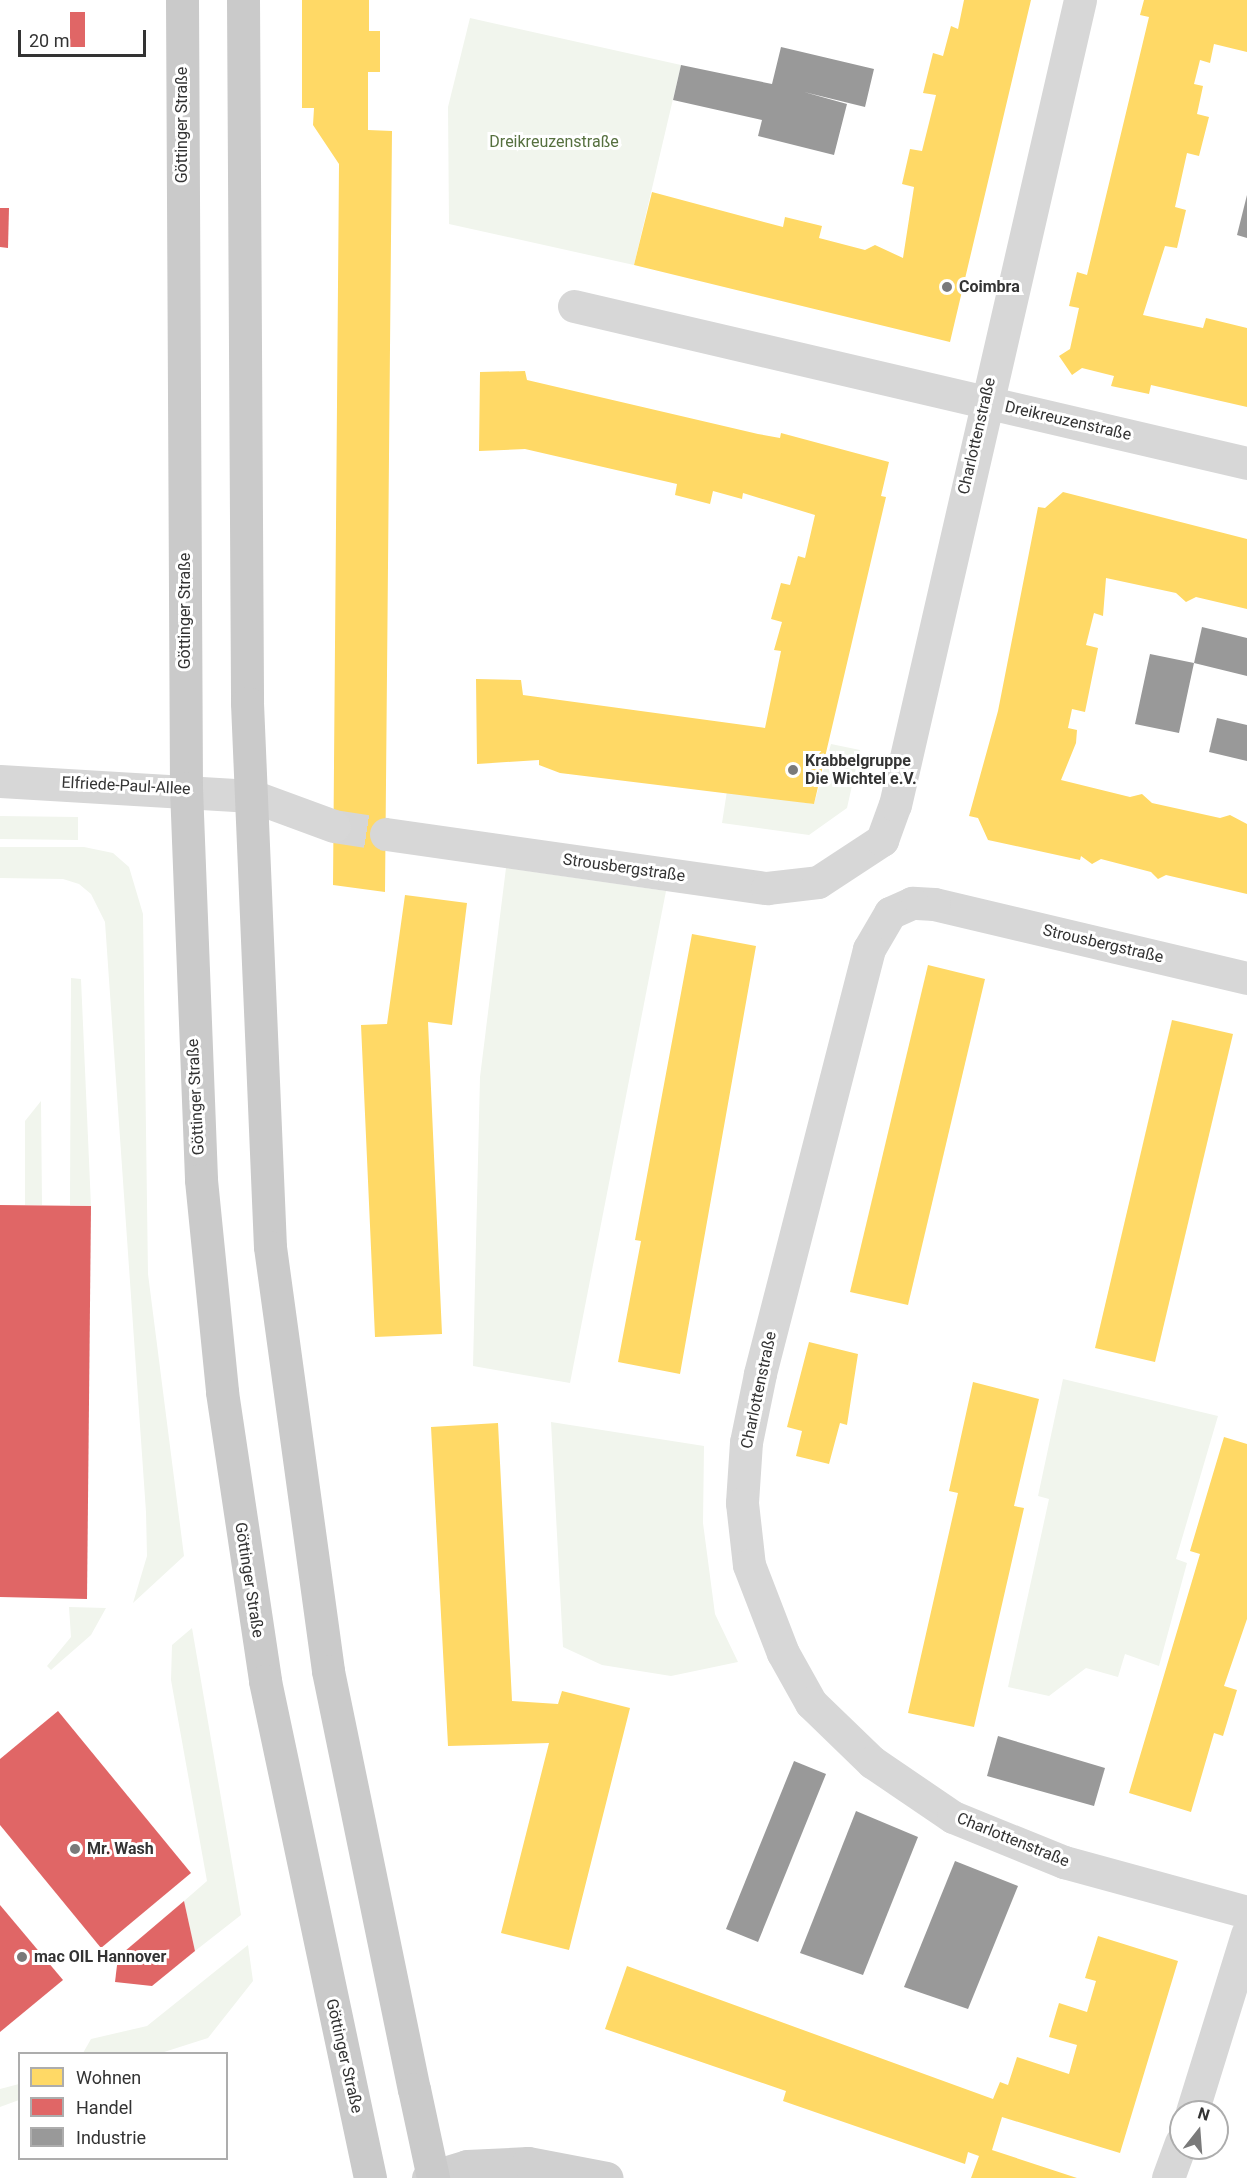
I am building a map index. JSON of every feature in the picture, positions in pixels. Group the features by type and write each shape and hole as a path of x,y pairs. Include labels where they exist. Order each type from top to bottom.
{"main road":[{"name":"Göttinger Straße","path":"182,0 186,788 201,1180 222,1392 265,1681 370,2178"},
{"path":"243,0 252,796 270,1247 284,1377 328,1671 433,2178"}],"street":[{"name":"Charlottenstraße","path":"857,860 882,840 895,805 984,402 1080,0"},
{"name":"Dreikreuzenstraße","path":"574,306 1247,463"},
{"name":"Elfriede-Paul-Allee","path":"0,781 186,788 252,796"},
{"path":"252,796 334,826"},
{"name":"Strousbergstraße","path":"386,834 767,888 818,882 857,860"},
{"name":"Strousbergstraße","path":"891,913 912,903 934,904 1247,978"},
{"name":"Charlottenstraße","path":"891,913 869,949 746,1442 742,1503 748,1565 764,1611 811,1703 872,1762 953,1817 1064,1862 1247,1912"},
{"path":"1196,2100 1247,1934"},
{"path":"1168,2178 1174,2160"},
{"path":"428,2178 468,2166 528,2163 607,2178"}],"green space":[{"name":"Dreikreuzenstraße","path":"470,18 681,65 634,265 449,224 448,107"},
{"path":"831,744 860,750 847,808 809,835 722,823 727,791 814,804"},
{"path":"0,816 78,817 78,840 0,839"},
{"path":"0,847 84,847 113,853 129,867 143,914 148,1274 184,1556 133,1603 147,1556 146,1512 105,922 91,894 79,884 63,879 0,878"},
{"path":"506,868 666,891 570,1383 473,1366 480,1077"},
{"path":"71,978 81,979 91,1206 70,1205"},
{"path":"41,1101 42,1205 25,1205 25,1121"},
{"path":"1063,1379 1218,1416 1176,1559 1187,1563 1159,1666 1125,1654 1118,1677 1086,1668 1049,1696 1008,1687 1049,1499 1038,1496"},
{"path":"551,1422 704,1446 703,1523 715,1614 738,1662 671,1676 602,1665 563,1647"},
{"path":"69,1607 106,1608 91,1635 51,1670 47,1666 71,1637"},
{"path":"192,1628 241,1915 195,1951 184,1901 207,1881 171,1680 172,1645"},
{"path":"248,1945 253,1981 208,2038 164,2052 84,2052 91,2039 147,2026"},
{"path":"18,2084 18,2100 0,2107 0,2089"}],"building: Wohnen":[{"path":"302,0 369,0 369,31 380,31 380,72 368,72 368,130 392,131 385,892 333,885 339,164 313,125 314,108 302,108"},
{"path":"964,0 1031,0 950,342 634,265 652,192 783,227 785,217 822,226 819,238 865,250 875,245 903,258 914,187 902,184 910,149 922,151 936,95 923,93 933,53 943,56 951,26 958,29"},
{"path":"1144,0 1247,0 1247,52 1214,44 1210,63 1200,60 1194,84 1203,86 1197,114 1209,117 1199,156 1187,153 1175,207 1186,210 1177,248 1165,246 1143,315 1203,328 1206,318 1247,328 1247,407 1151,385 1149,394 1111,386 1114,376 1082,368 1072,375 1059,356 1070,349 1079,308 1069,306 1077,272 1087,275 1149,17 1140,15"},
{"path":"525,371 527,380 758,434 780,438 781,433 889,462 881,496 886,497 814,804 560,773 539,765 539,760 477,764 476,679 521,680 523,695 765,728 781,651 774,650 782,622 771,619 781,583 790,585 798,556 805,558 815,515 743,493 742,499 713,491 710,504 675,495 677,484 525,449 479,451 480,372"},
{"path":"1063,492 1247,539 1247,609 1196,597 1186,602 1176,593 1106,578 1103,616 1094,613 1086,645 1098,648 1085,712 1072,709 1068,728 1077,730 1076,743 1061,780 1130,797 1142,794 1152,803 1220,818 1230,815 1247,824 1247,894 1166,875 1158,879 1151,872 1101,859 1092,864 1081,856 1080,860 988,840 978,818 969,816 998,711 1038,507 1045,508"},
{"path":"405,895 467,903 452,1025 428,1022 442,1334 375,1337 361,1025 387,1024"},
{"path":"692,934 756,946 680,1374 618,1362 641,1241 635,1240"},
{"path":"928,965 985,979 908,1305 850,1292"},
{"path":"1172,1020 1233,1034 1155,1362 1095,1348"},
{"path":"809,1342 858,1354 847,1425 840,1423 829,1464 796,1456 802,1431 787,1427"},
{"path":"973,1382 1039,1399 1014,1506 1024,1508 974,1727 908,1713 958,1493 949,1491"},
{"path":"498,1423 512,1701 558,1704 562,1691 630,1708 569,1950 501,1933 549,1743 448,1746 431,1427"},
{"path":"1224,1437 1247,1444 1247,1619 1224,1686 1237,1690 1223,1736 1214,1733 1191,1812 1129,1793 1200,1554 1190,1551"},
{"path":"1098,1936 1178,1961 1120,2153 1002,2117 992,2150 1077,2178 971,2178 979,2156 968,2152 965,2164 783,2101 786,2091 605,2029 627,1966 993,2099 1000,2082 1008,2085 1017,2057 1069,2074 1077,2045 1049,2037 1059,2003 1087,2012 1096,1981 1085,1978"}],"building: Handel":[{"path":"70,12 85,12 85,47 70,47"},
{"path":"0,208 9,208 8,248 0,247"},
{"path":"0,1205 91,1206 87,1599 0,1597"},
{"path":"58,1711 191,1873 101,1948 0,1825 0,1759"},
{"path":"184,1901 195,1951 152,1986 115,1982 118,1957"},
{"name":"mac OIL Hannover","path":"0,1905 63,1980 0,2032"}],"building: Industrie":[{"path":"781,47 874,69 865,107 804,92 847,104 834,155 758,136 762,120 673,100 681,65 772,84"},
{"path":"1247,195 1247,238 1237,235"},
{"path":"1202,627 1247,638 1247,676 1194,663"},
{"path":"1150,654 1194,663 1179,733 1135,724"},
{"path":"1217,718 1247,725 1247,761 1209,752"},
{"path":"998,1736 1105,1768 1094,1806 987,1776"},
{"path":"794,1761 826,1774 758,1942 726,1929"},
{"path":"856,1811 918,1837 863,1975 800,1953"},
{"path":"955,1861 1018,1886 968,2009 904,1987"}],"tunnel":[{"path":"334,826 386,834"}],"place":[{"name":"Coimbra","path":"947,287"},
{"name":"Krabbelgruppe Die Wichtel e.V.","path":"793,770"},
{"name":"Mr. Wash","path":"75,1849"},
{"name":"mac OIL Hannover","path":"22,1957"}]}
